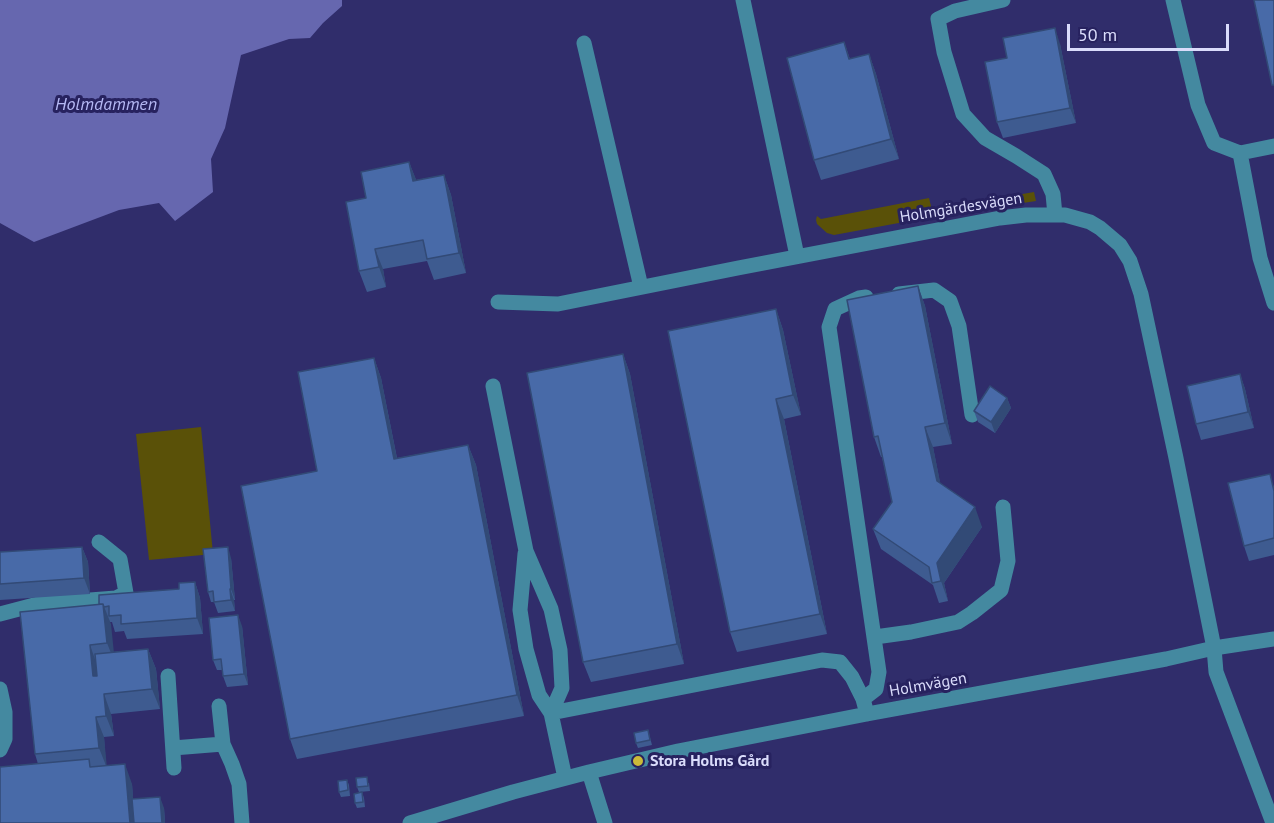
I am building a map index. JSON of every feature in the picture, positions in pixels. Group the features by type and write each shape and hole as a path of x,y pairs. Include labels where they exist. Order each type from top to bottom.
{"street":[{"path":"743,0 797,256"},
{"path":"1003,0 955,11 938,19 944,52 963,114 985,138 1044,174 1053,194 1055,215"},
{"path":"1173,0 1198,105 1214,143 1240,153 1274,146"},
{"path":"584,43 640,287"},
{"path":"1240,153 1260,258 1274,303"},
{"name":"Holmgärdesvägen","path":"498,302 558,304 999,218 1055,215 1079,218 1100,228 1120,245 1136,276 1153,346 1214,648 1216,672 1273,823"},
{"path":"865,706 876,689 879,672 829,327 836,309 859,298 934,290 950,301 959,326 972,415"},
{"path":"493,386 526,552 551,609 560,650 562,688 551,712"},
{"path":"875,637 958,622 1001,590 1008,561 1003,507"},
{"path":"0,614 38,604 116,598 126,594 120,559 99,542"},
{"path":"526,552 520,610 526,649 539,695 551,712 565,778"},
{"name":"Holmvägen","path":"410,823 565,778 865,706 1143,663 1214,648 1274,639"},
{"path":"551,712 822,660 840,662 852,677 865,706"},
{"path":"168,676 174,768"},
{"path":"0,689 5,712 5,739 0,750"},
{"path":"219,706 223,744 239,784 242,823"},
{"path":"173,748 223,744"},
{"path":"589,772 604,823"}],"shaded area":[{"path":"1034,192 1036,201 834,235 827,233 817,224 816,220 817,216 821,219 929,198 932,210"},
{"path":"201,427 213,554 149,560 136,434"}],"water":[{"name":"Holmdammen","path":"0,0 342,0 342,6 310,38 289,39 241,55 225,128 211,159 213,192 175,221 159,203 119,210 34,242 0,223"}],"building":[{"path":"1254,0 1274,0 1274,85 1272,85"},
{"path":"1055,28 1070,108 997,122 985,62 1007,58 1003,38"},
{"path":"844,42 849,59 869,54 891,139 814,160 787,58"},
{"path":"409,162 413,181 444,175 459,253 427,259 423,240 375,249 379,267 359,271 346,202 366,198 361,172"},
{"path":"918,286 945,423 925,427 937,481 975,507 937,563 941,581 932,583 929,567 873,529 892,502 878,436 874,437 847,300"},
{"path":"776,309 793,395 776,399 820,614 730,632 668,331"},
{"path":"623,354 677,644 583,662 527,373"},
{"path":"374,358 394,459 468,445 517,695 290,739 241,486 317,471 298,372"},
{"path":"1240,374 1248,412 1196,424 1187,386"},
{"path":"990,386 1007,398 991,422 974,411"},
{"path":"1270,474 1274,491 1274,538 1244,546 1228,483"},
{"path":"82,547 84,578 0,584 0,552"},
{"path":"228,547 231,600 214,602 213,591 208,592 203,549"},
{"path":"195,582 197,618 121,624 121,615 109,616 109,606 104,607 103,604 99,604 99,595 179,589 179,583"},
{"path":"103,604 107,643 90,645 93,676 97,676 95,654 148,649 152,689 104,694 106,716 96,717 99,748 35,754 20,612"},
{"path":"238,615 244,674 223,676 221,659 213,660 209,618"},
{"path":"648,730 650,740 636,743 634,733"},
{"path":"89,759 90,767 125,764 130,823 0,823 0,767"},
{"path":"367,777 368,786 357,787 356,778"},
{"path":"347,780 348,790 339,792 338,781"},
{"path":"362,792 363,802 355,803 354,794"},
{"path":"160,797 162,823 134,823 132,799"}],"place":[{"name":"Stora Holms Gård","path":"638,761"}]}
